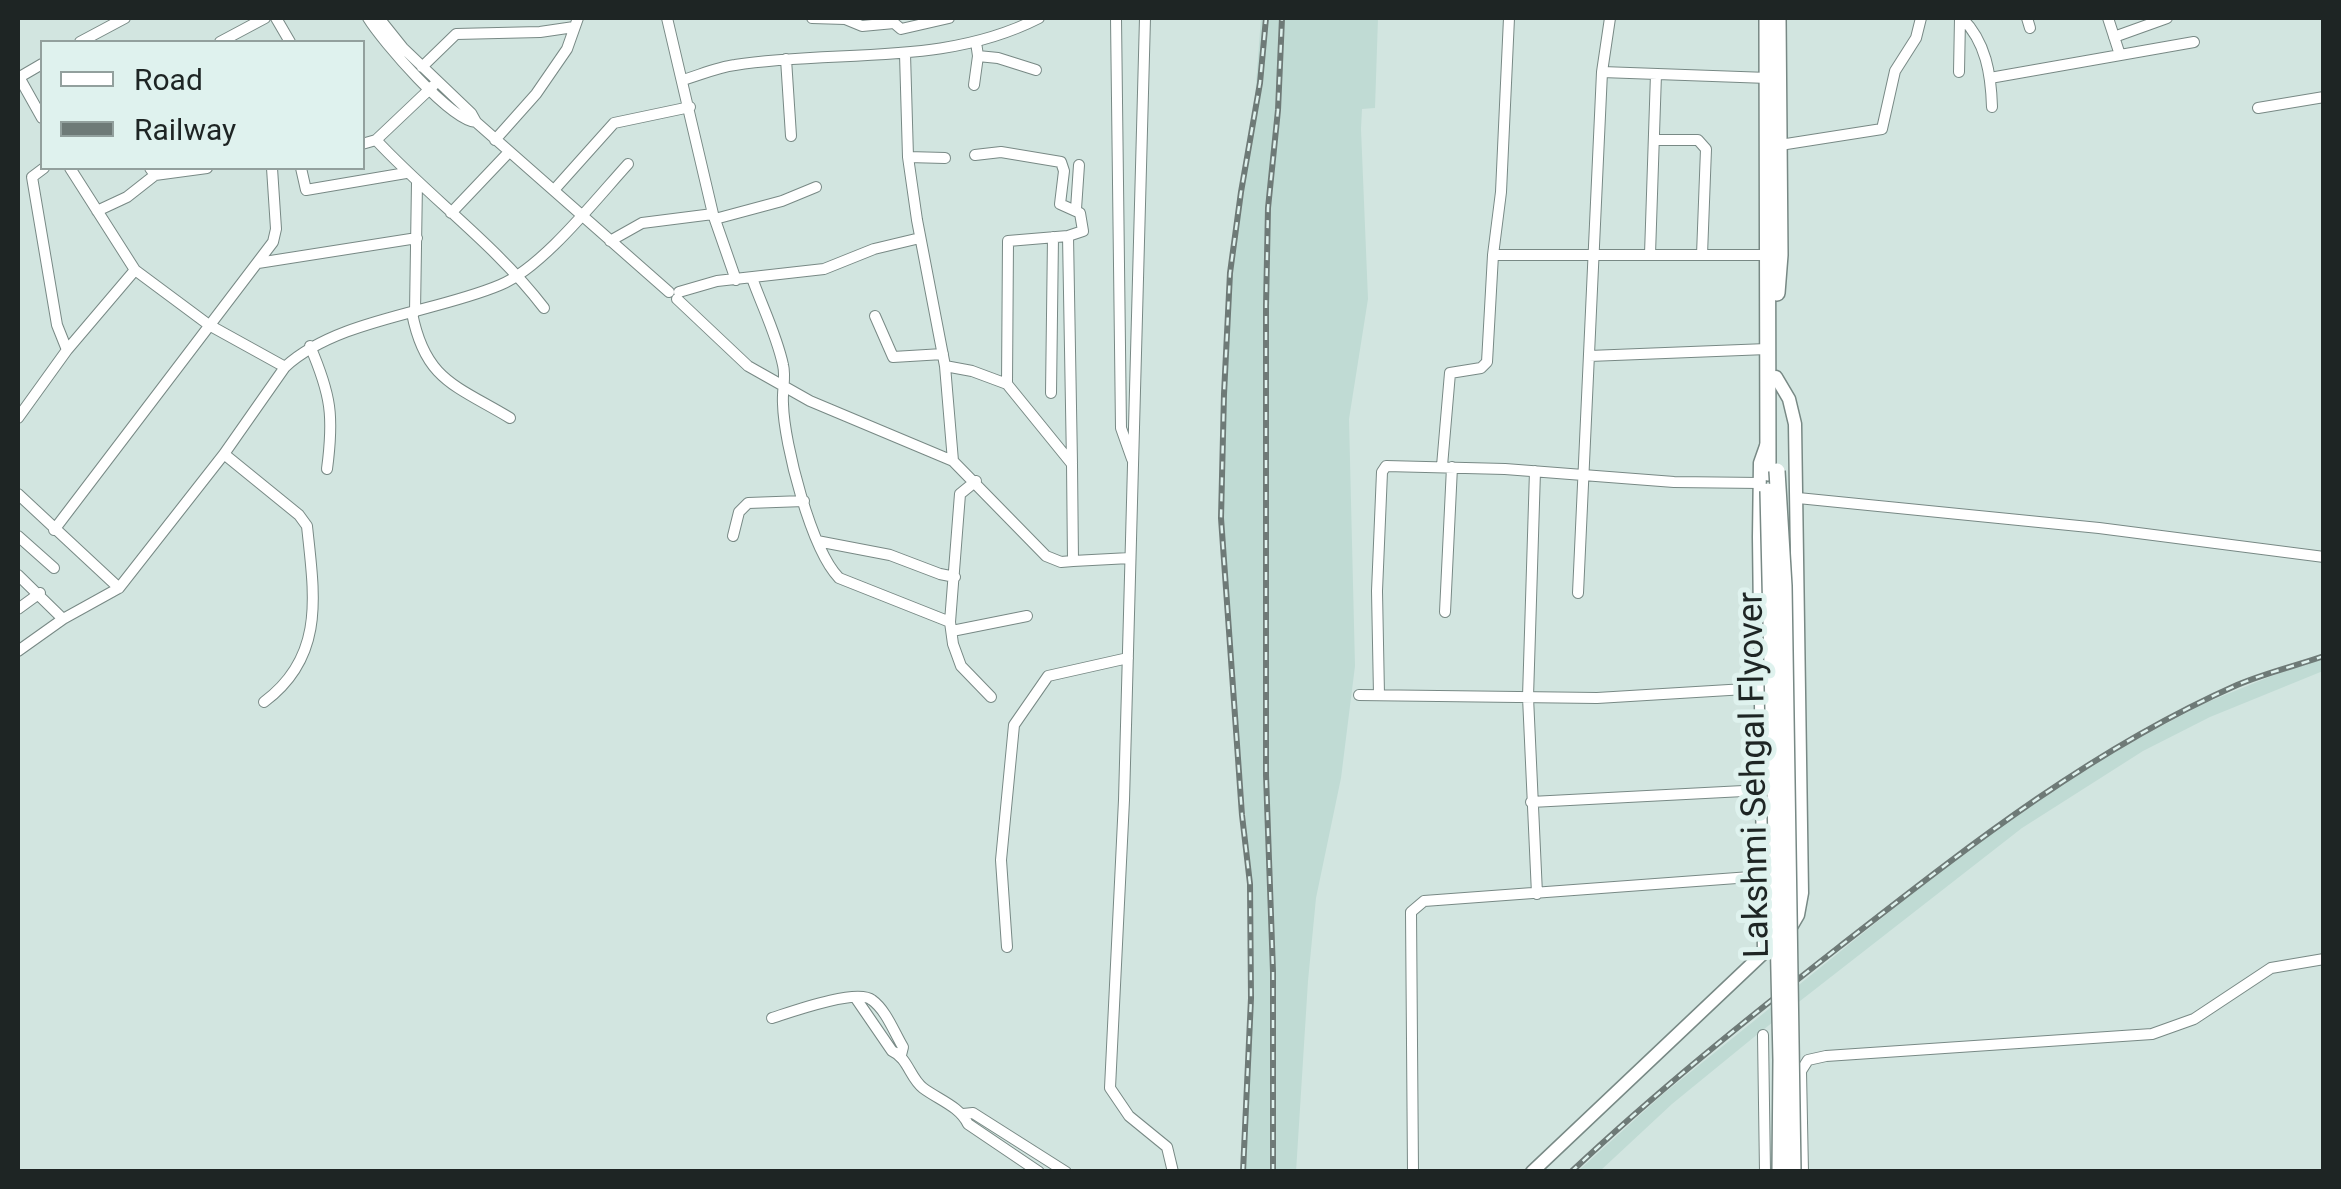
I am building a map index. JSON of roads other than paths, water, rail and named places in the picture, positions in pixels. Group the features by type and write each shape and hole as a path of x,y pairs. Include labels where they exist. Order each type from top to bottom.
{"main road":[{"path":"1767,18 1774,255"},
{"path":"1774,255 1780,146 1778,18"},
{"name":"Lakshmi Sehgal Flyover","path":"1774,255 1767,349 1780,1172"},
{"name":"Lakshmi Sehgal Flyover","path":"1774,255 1776,377 1768,475 1784,586 1793,1172"}],"street":[{"path":"84,40 124,18"},
{"path":"224,40 265,18"},
{"path":"276,18 289,40"},
{"path":"368,18 434,86 454,104 472,113 476,122 508,152 675,294 748,366 810,401 953,462 1046,556 1061,562 1130,558"},
{"path":"380,18 384,34 422,66 434,86"},
{"path":"667,18 714,216 736,280"},
{"path":"812,18 845,19 862,26 894,23 901,29 949,18"},
{"path":"683,80 731,65 905,54 976,42 1039,18"},
{"path":"1116,18 1121,428 1133,461"},
{"path":"1144,18 1128,658 1110,1088 1130,1116 1167,1147 1173,1172"},
{"path":"1445,612 1450,374 1482,368 1487,362 1492,254 1502,192 1509,18"},
{"path":"1578,593 1602,72 1610,18"},
{"path":"1780,146 1882,129 1895,71 1916,38 1921,18"},
{"path":"1960,72 1961,18"},
{"path":"1961,18 1979,40 1990,78 1992,107"},
{"path":"2108,18 2120,55"},
{"path":"2114,37 2142,22 2167,18"},
{"path":"422,66 456,34 540,32 576,22"},
{"path":"495,140 536,94 566,49 576,22"},
{"path":"974,85 976,42"},
{"path":"1990,78 2194,42"},
{"path":"905,54 908,157 944,360 953,462"},
{"path":"978,56 1036,70"},
{"path":"786,59 791,136"},
{"path":"40,65 18,77 40,115"},
{"path":"1602,72 1768,78"},
{"path":"1650,254 1656,74"},
{"path":"365,143 376,140 434,86"},
{"path":"2258,108 2324,97"},
{"path":"554,190 614,123 690,108"},
{"path":"376,140 519,276 544,308"},
{"path":"1654,140 1698,140 1706,149 1702,254"},
{"path":"452,213 508,152"},
{"path":"975,155 1001,152 1061,162 1064,171 1060,204 1081,213 1083,232 1011,238 1007,245 1007,384"},
{"path":"908,157 944,158"},
{"path":"18,650 119,588 224,454 285,366 310,346 519,276 582,216 628,164"},
{"path":"1076,209 1080,165"},
{"path":"42,170 32,178 57,325 67,350"},
{"path":"71,170 134,270 209,325 285,366"},
{"path":"98,211 127,197 153,172 180,170"},
{"path":"54,530 273,242 276,230 272,170"},
{"path":"301,170 306,190 406,172"},
{"path":"418,182 413,312 418,343 429,364 510,418"},
{"path":"610,241 642,223 714,216 782,201 816,187"},
{"path":"1068,236 1073,562"},
{"path":"1051,393 1053,237"},
{"path":"258,262 417,238"},
{"path":"675,294 701,284 824,270 850,257 920,238"},
{"path":"1492,254 1774,255"},
{"path":"18,418 67,350 134,270"},
{"path":"752,278 784,366 787,438 804,501 818,542 839,578 951,627 1027,616"},
{"path":"875,316 892,357 944,360 1007,384 1072,464"},
{"path":"310,346 328,388 332,426 327,469"},
{"path":"1589,356 1767,349"},
{"path":"1532,1172 1790,927 1798,915 1802,893 1795,424 1789,399 1776,377"},
{"path":"224,454 299,515 307,526 313,623 292,676 264,702"},
{"path":"1378,695 1382,472 1389,464 1674,482 1768,475 1762,688 1764,952"},
{"path":"1536,471 1528,697 1537,894"},
{"path":"976,481 960,494 951,627 961,666 991,697"},
{"path":"18,494 119,588"},
{"path":"1798,498 2099,528 2324,557"},
{"path":"733,536 739,512 748,503 804,501"},
{"path":"18,536 54,568"},
{"path":"818,542 890,554 955,577"},
{"path":"18,575 63,619"},
{"path":"18,609 40,593"},
{"path":"1007,947 1001,860 1016,721 1048,676 1128,658"},
{"path":"1359,694 1598,698 1762,688"},
{"path":"1531,802 1763,790"},
{"path":"1414,1172 1410,912 1424,901 1764,876"},
{"path":"1803,1172 1804,1063 1821,1057 2152,1034 2194,1019 2271,968 2324,959"},
{"path":"772,1018 855,997 892,1051 901,1055 919,1086 1039,1172"},
{"path":"1763,1035 1764,1172"},
{"path":"963,1114 973,1113 1066,1172"}],"railway":[{"path":"1243,1172 1251,998 1250,884 1221,518 1230,273 1260,83 1266,18"},
{"path":"1273,1172 1273,972 1266,775 1266,306 1268,208 1282,18"},
{"path":"1571,1172 1770,1001 2030,804 2183,711 2248,681 2324,656"}]}
